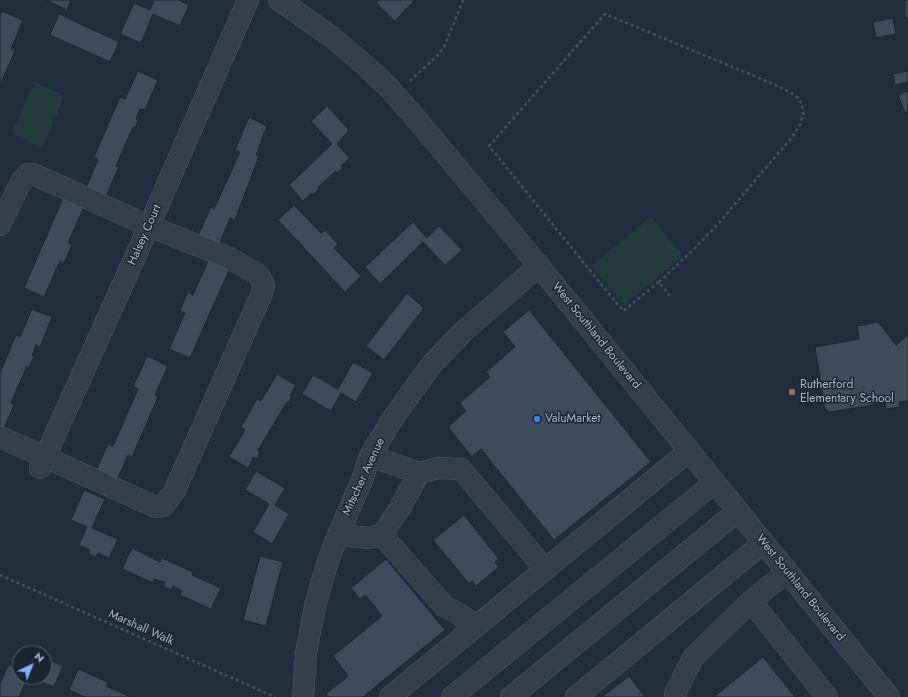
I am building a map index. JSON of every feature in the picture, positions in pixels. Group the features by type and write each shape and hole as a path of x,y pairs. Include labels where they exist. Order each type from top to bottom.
{"street":[{"name":"Halsey Court","path":"43,462 248,0"},
{"name":"West Southland Boulevard","path":"279,0 332,37 368,68 397,97 539,266 889,697"},
{"path":"0,225 21,182 28,174 33,174 149,226 229,258 259,275 264,285 262,293 174,492 162,506 156,507 43,462 0,437"},
{"name":"Mitscher Avenue","path":"303,697 306,653 315,606 338,535 362,480 370,456 393,418 432,364 466,330 539,266"},
{"path":"396,695 476,626 689,451"},
{"path":"370,456 419,473 438,468 461,469 545,569"},
{"path":"338,535 369,538 382,536 419,473"},
{"path":"452,697 714,483"},
{"path":"511,697 738,511"},
{"path":"382,536 444,607 459,614 476,626"},
{"path":"576,697 763,543"},
{"path":"676,697 674,693 693,658 751,601 787,572"},
{"path":"751,601 827,697"}],"path":[{"path":"397,97 411,79 417,76 444,47 463,0"},
{"path":"605,14 770,82 796,96 802,104 803,114 800,125 794,136 718,224 659,282 622,311 489,146 605,14"},
{"path":"659,282 671,297"},
{"name":"Marshall Walk","path":"0,575 275,697"}],"green space":[{"path":"35,82 63,96 42,148 12,133"},
{"path":"651,217 683,256 624,305 591,266"}],"building":[{"path":"46,0 71,0 67,10"},
{"path":"154,0 178,0 189,5 180,26 153,14 141,43 120,34 134,3 150,10"},
{"path":"379,0 415,0 395,21 376,3"},
{"path":"905,0 908,0 908,18 905,18"},
{"path":"2,11 23,20 11,49 15,51 0,85 0,16"},
{"path":"59,14 119,42 110,62 50,35"},
{"path":"893,18 896,34 876,38 873,22"},
{"path":"138,71 158,80 145,110 140,109 136,119 138,120 135,128 133,127 116,166 119,167 105,198 85,190 98,160 94,157 120,97 125,99"},
{"path":"908,71 908,82 895,85 893,74"},
{"path":"908,91 908,112 905,113 898,95"},
{"path":"327,106 349,130 337,144 350,158 341,166 343,168 337,173 336,171 318,187 319,189 313,195 312,193 303,201 289,185 332,144 311,121"},
{"path":"249,117 267,126 256,155 259,156 235,220 230,218 218,247 197,238 211,207 214,209 240,152 235,150"},
{"path":"63,198 84,207 68,243 72,245 64,263 60,261 44,297 24,288"},
{"path":"294,205 321,233 325,230 338,244 334,248 361,276 345,292 278,220"},
{"path":"413,222 427,238 439,226 462,250 445,265 423,242 380,284 365,267"},
{"path":"209,259 230,268 190,358 169,349 185,313 180,310 188,292 193,295"},
{"path":"407,293 424,308 384,360 366,346"},
{"path":"32,309 52,317 40,347 36,345 32,356 34,357 29,367 27,366 11,403 14,405 1,435 0,373 16,335 20,337"},
{"name":"ValuMarket","path":"529,310 651,462 554,540 481,449 472,457 448,427 466,411 460,403 490,377 486,372 515,347 503,332"},
{"name":"Rutherford Elementary School","path":"878,322 896,345 908,335 908,401 899,402 900,407 886,409 885,403 830,412 825,409 815,347 859,339 857,326"},
{"path":"147,356 168,366 155,395 158,397 132,457 128,455 115,484 94,475 108,444 113,446 138,389 133,387"},
{"path":"353,362 373,373 356,402 341,393 331,411 302,394 313,375 338,389"},
{"path":"277,374 296,385 290,396 292,397 288,403 287,402 258,450 260,452 257,459 254,457 248,468 229,457 245,430 241,427 257,399 261,401"},
{"path":"256,471 285,488 275,505 289,514 272,544 253,532 269,504 245,490"},
{"path":"84,490 105,499 92,528 118,539 109,558 98,553 96,557 88,553 90,550 79,545 87,527 71,520"},
{"path":"464,515 499,559 495,562 499,567 476,586 472,581 469,584 433,540"},
{"path":"132,548 160,562 162,558 193,572 192,575 221,588 211,609 180,595 182,591 173,586 171,590 163,586 165,582 154,579 153,583 122,569"},
{"path":"260,556 283,562 266,626 243,620"},
{"path":"386,559 445,630 363,697 329,697 326,694 348,676 333,656 382,616 365,595 360,599 351,588"},
{"path":"763,657 795,697 714,697"},
{"path":"52,661 63,666 54,687 49,685 52,685"},
{"path":"8,665 12,667 12,685 24,685 19,697 0,697 0,684"},
{"path":"78,669 108,682 106,686 131,697 85,697 69,690"},
{"path":"629,676 645,697 602,697"}],"place":[{"name":"Rutherford Elementary School","path":"792,392"},
{"name":"ValuMarket","path":"537,419"}]}
